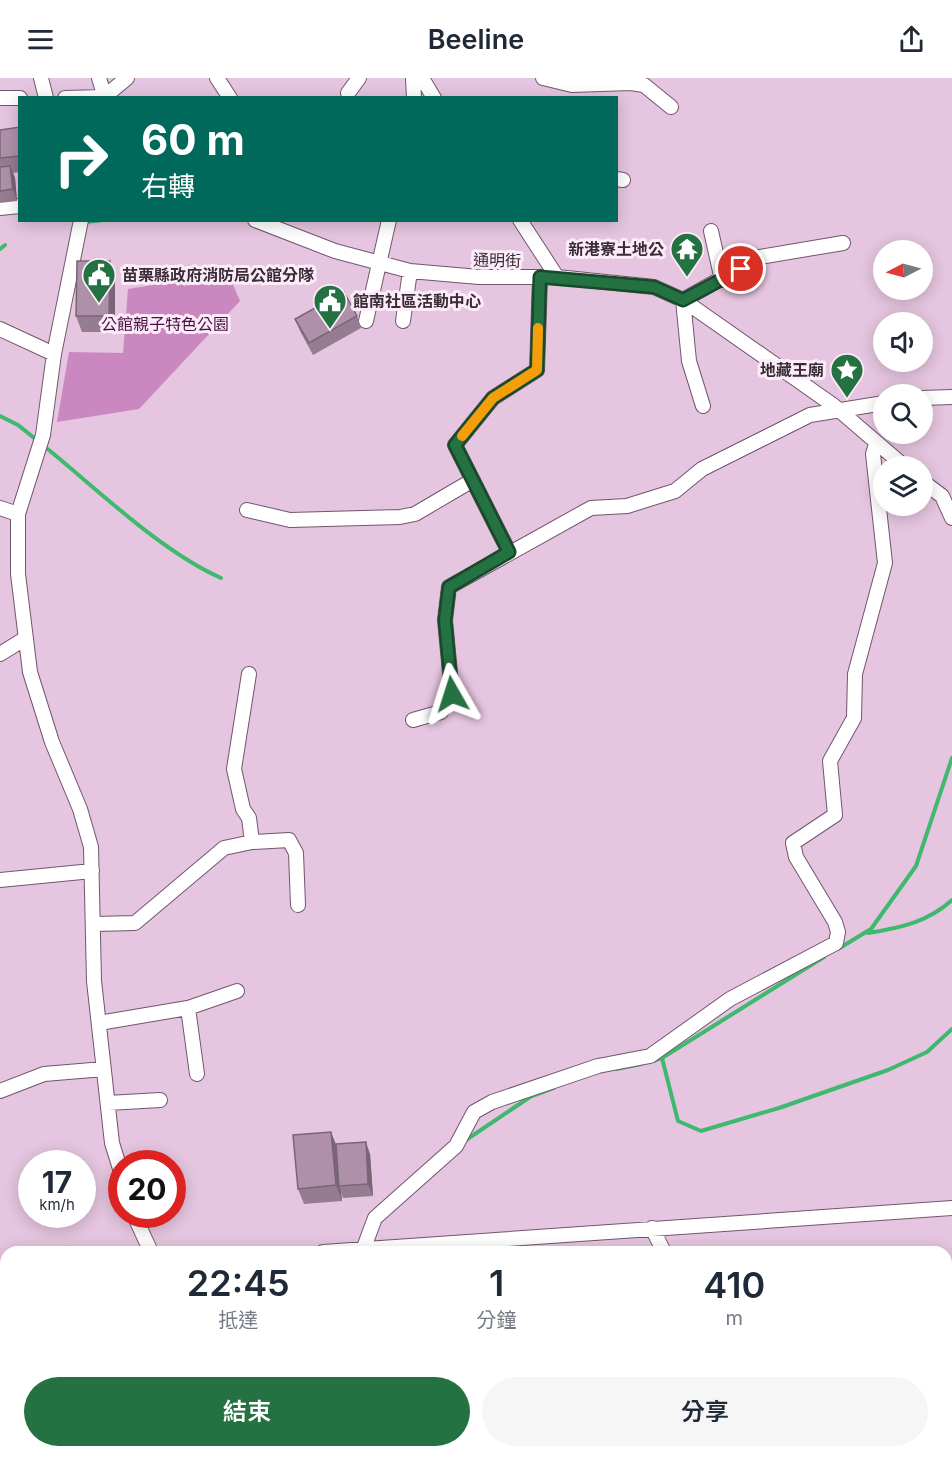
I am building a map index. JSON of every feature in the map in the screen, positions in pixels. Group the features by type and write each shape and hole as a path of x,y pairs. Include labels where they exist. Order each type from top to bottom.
{"street":[{"path":"41,78 46,96"},
{"path":"99,78 104,96"},
{"path":"105,96 127,78"},
{"path":"217,78 229,96"},
{"path":"348,93 359,78"},
{"path":"413,78 414,96"},
{"path":"422,78 433,96"},
{"path":"543,78 572,87 631,83 644,85 671,107"},
{"path":"0,98 18,98"},
{"path":"0,208 18,206"},
{"path":"81,222 54,354 43,435 34,456 18,514 18,574 30,672 52,742 80,809 91,847 94,981 114,1150"},
{"name":"通明街","path":"260,222 335,251 410,271 479,277 557,277 654,287 683,300 836,408 873,441"},
{"path":"366,321 389,222"},
{"path":"521,222 557,277"},
{"path":"711,231 722,280"},
{"path":"703,406 689,362 683,300 760,257 843,243"},
{"path":"403,321 410,271"},
{"path":"509,552 455,445 493,398 537,370 540,277"},
{"path":"0,329 54,354"},
{"path":"933,398 952,397"},
{"path":"413,720 441,712 452,694 445,620 449,587 591,508 627,506 675,491 702,469 810,415 836,408 873,404"},
{"path":"364,1246 375,1218 456,1146 474,1112 492,1102 598,1066 650,1056 730,999 836,943 838,932 835,922 796,857 793,843 835,815 830,760 855,718 855,674 885,563 873,454 876,444"},
{"name":"通明街","path":"876,444 891,456"},
{"path":"247,510 290,520 400,517 415,514 473,480"},
{"path":"933,488 947,496 952,518"},
{"path":"0,508 18,514"},
{"path":"0,654 26,638"},
{"path":"249,674 234,769 243,809 249,818 252,842"},
{"path":"93,924 135,923 224,848 252,842 289,840 296,853 298,905"},
{"path":"0,880 92,871"},
{"path":"99,1023 188,1008 237,991"},
{"path":"188,1008 197,1074"},
{"path":"0,1091 44,1074 104,1069"},
{"path":"108,1103 160,1100"},
{"path":"416,1246 952,1208"},
{"path":"138,1228 148,1246"},
{"path":"652,1228 661,1246"}],"green space":[{"name":"公館親子特色公園","path":"228,273 240,301 139,409 57,422 69,352 123,353 128,289"}],"building":[{"path":"18,127 18,156 0,158 0,130"},
{"path":"10,166 13,189 0,191 0,167"},
{"path":"77,261 110,261 109,316 76,316"},
{"path":"344,292 357,316 309,343 295,319"},
{"path":"331,1132 336,1185 298,1189 293,1135"},
{"path":"366,1142 368,1184 339,1186 336,1144"}],"waterway":[{"path":"0,249 5,245"},
{"path":"0,416 18,425 38,441"},
{"path":"44,446 152,535 175,552 221,578"},
{"path":"838,949 871,929 916,866 952,758"},
{"path":"868,933 913,923 933,914 952,900"},
{"path":"654,1061 824,957"},
{"path":"662,1058 678,1121 701,1131 779,1108 888,1070 927,1052 952,1029"},
{"path":"616,1069 641,1064"},
{"path":"463,1142 530,1097 554,1088"}],"slow traffic":[{"path":"462,436 493,398 537,370 538,328"}],"place":[{"name":"新港寮土地公","path":"687,278"},
{"name":"苗栗縣政府消防局公館分隊","path":"99,304"},
{"name":"館南社區活動中心","path":"330,330"},
{"name":"地藏王廟","path":"847,399"}],"route":[{"path":"452,694 445,620 449,587 509,552 455,445 493,398 537,370 540,277 654,287 683,300 741,269"}]}
